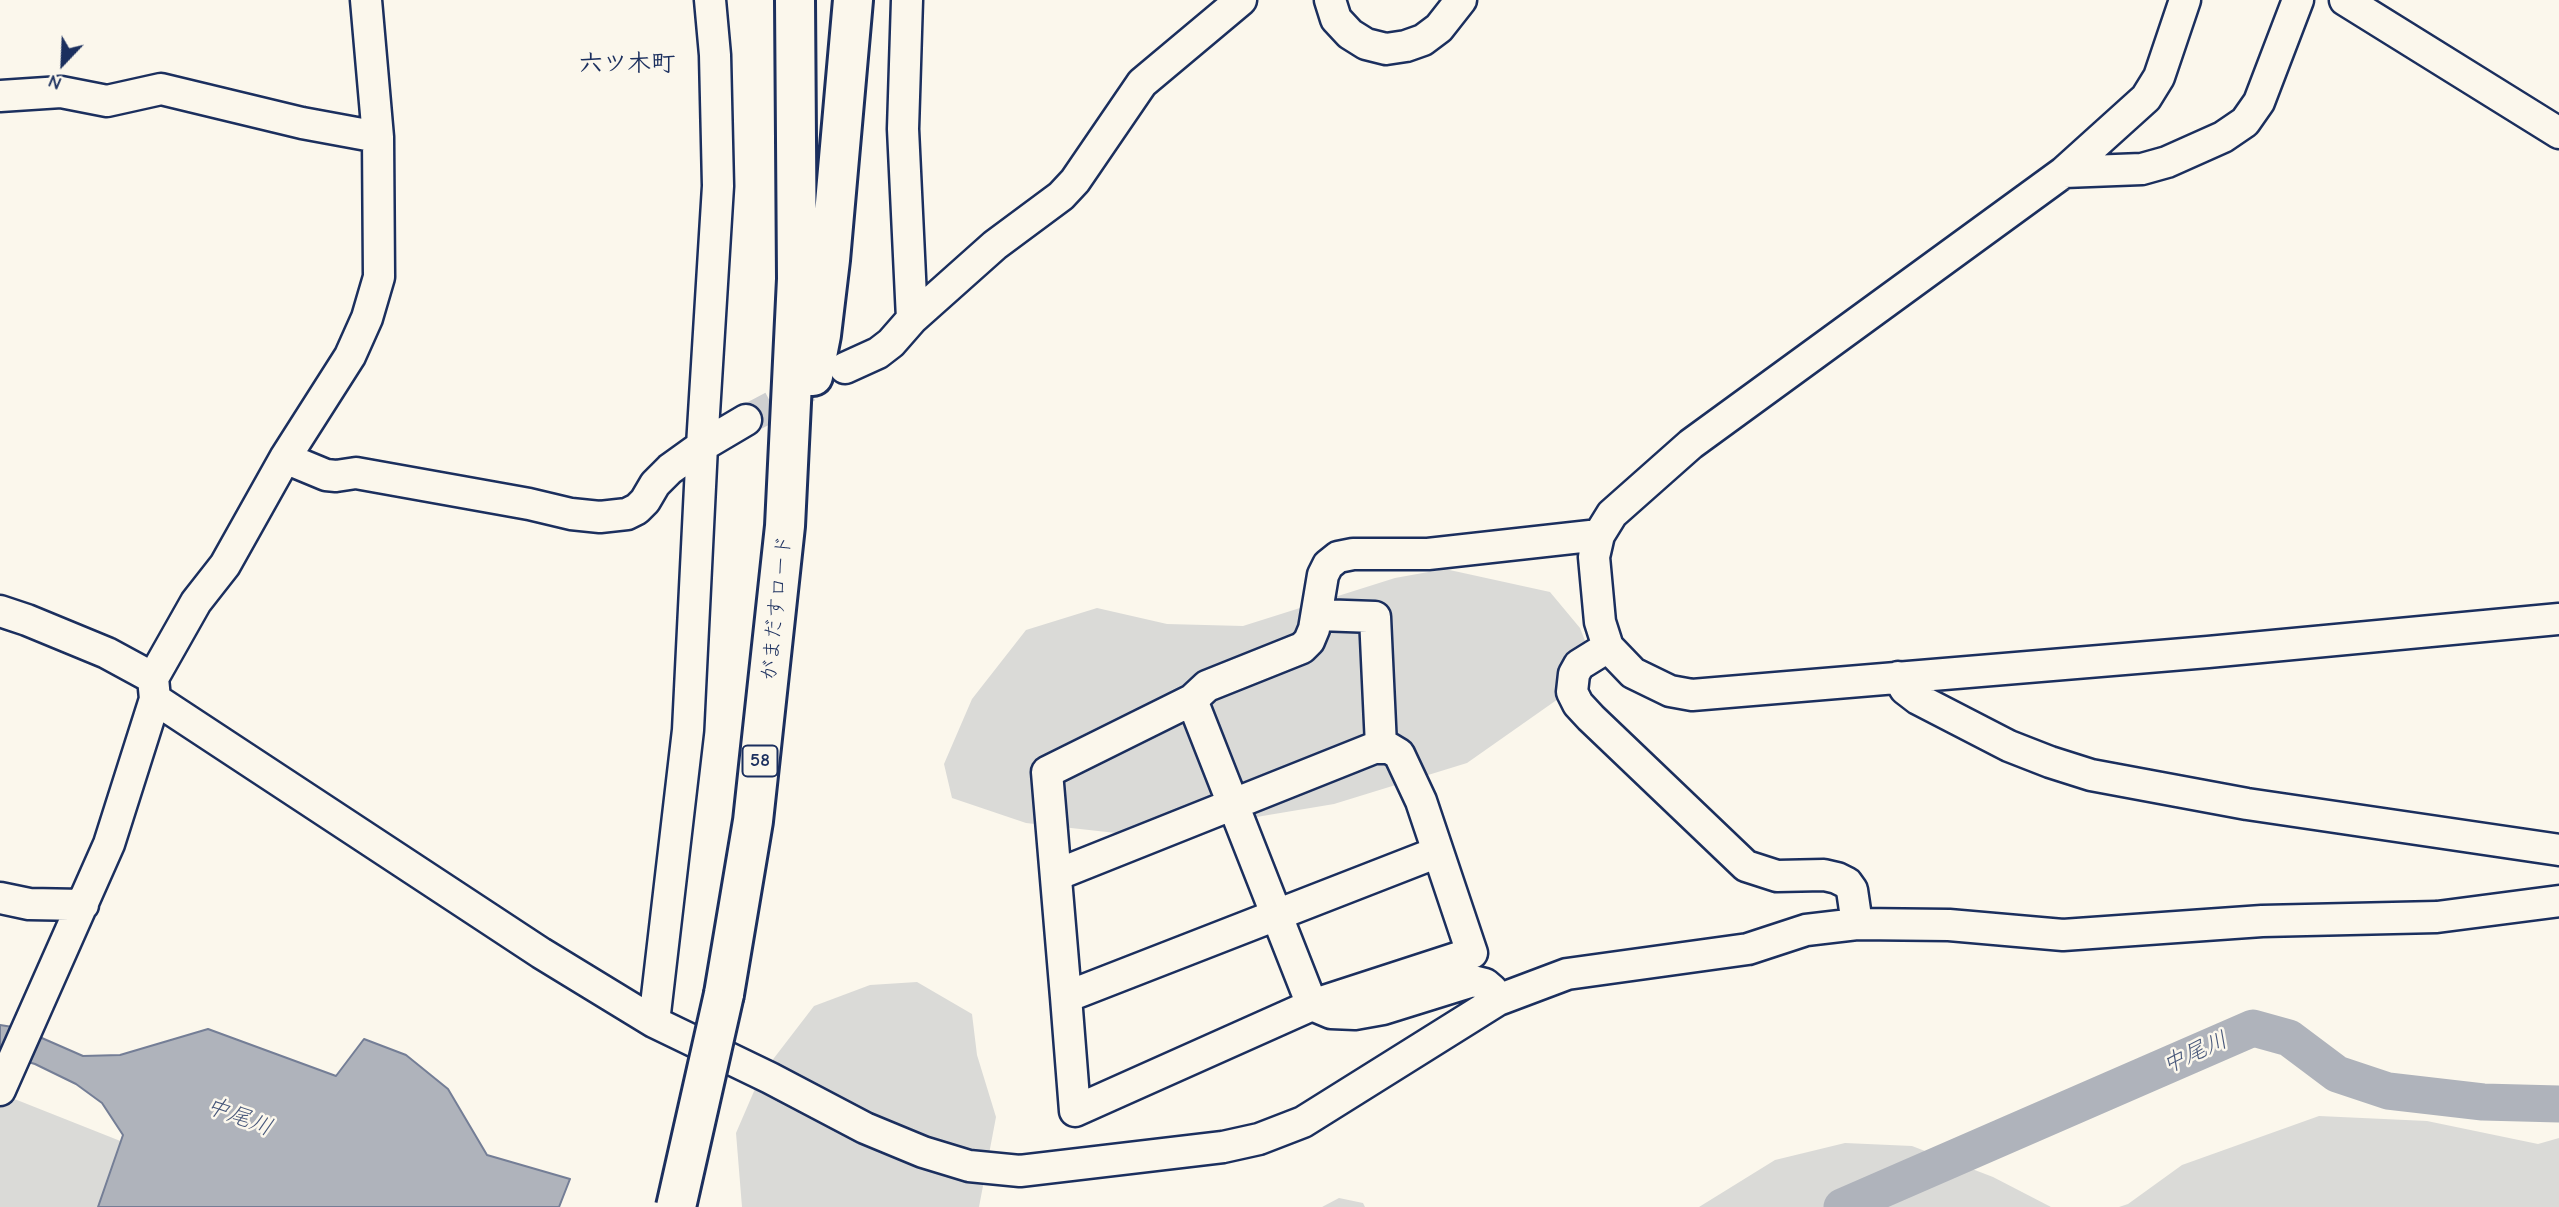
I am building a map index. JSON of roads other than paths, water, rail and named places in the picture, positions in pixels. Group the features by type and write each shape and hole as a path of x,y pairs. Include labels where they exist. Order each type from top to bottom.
{"highway":[{"path":"787,0 797,78"},
{"name":"がまだすロード","path":"676,1207 724,994 753,821 785,526 797,279 795,0"},
{"path":"785,526 821,335 853,0"}],"street":[{"path":"0,1090 109,844 154,689 196,601 225,565 285,458 350,356 370,308 379,277 378,137 366,0"},
{"path":"654,1022 688,730 718,186 715,55 710,0"},
{"path":"907,0 903,129 912,319"},
{"path":"845,368 878,353 891,343 912,319 995,245 1061,196 1075,181 1142,83 1154,70 1241,0"},
{"path":"1329,0 1336,19 1350,34 1366,44 1385,50 1423,40 1439,28 1461,0"},
{"path":"2185,0 2159,77 2146,99 2064,172 1691,444 1612,514 1599,536 1594,557 1596,598 1608,647 1633,673 1670,691 1692,695 2208,653 2559,619"},
{"path":"2064,172 2142,169 2168,162 2223,137 2245,122 2259,102 2298,0"},
{"path":"2345,0 2559,133"},
{"path":"0,96 61,92 107,101 161,89 302,123 378,137"},
{"path":"285,458 326,475 356,473 571,514 600,517 627,514 637,509 670,469 746,419"},
{"path":"1056,875 1381,746 1399,754 1421,801 1472,953 1312,1004 1075,1111 1047,772 1192,700 1207,686 1302,649 1309,641 1318,615 1323,575 1328,565 1338,557 1353,554 1428,554 1599,536"},
{"path":"0,611 107,653 154,689 530,946 654,1022 865,1128 923,1152 969,1166 1020,1171 1223,1147 1259,1139 1303,1122 1498,1000 1567,974 1748,950 1806,930 1857,924 1949,925 2063,935 2262,921 2437,917 2559,901"},
{"path":"1318,615 1375,617 1381,746"},
{"path":"1608,647 1585,660 1574,674 1572,692 1591,719 1746,866 1777,876 1824,875 1847,883 1852,890 1857,924"},
{"path":"1898,677 1905,689 1918,699 2009,746 2091,775 2247,804 2559,850"},
{"path":"1192,700 1312,1004 1331,1013 1355,1014 1383,1009 1473,981 1485,984 1498,1000"},
{"path":"1066,997 1438,852"},
{"path":"0,898 79,915"}],"water":[{"path":"0,1025 19,1028 83,1056 120,1055 208,1029 336,1076 364,1039 406,1055 448,1089 487,1155 570,1179 559,1207 98,1207 123,1135 102,1103 76,1084 35,1064 0,1054"}],"waterway":[{"name":"中尾川","path":"1842,1207 2253,1028 2289,1038 2337,1074 2388,1091 2483,1102 2559,1104"}],"tunnel":[{"path":"746,420 808,387"}],"district":[{"name":"六ツ木町","path":"627,64"}]}
